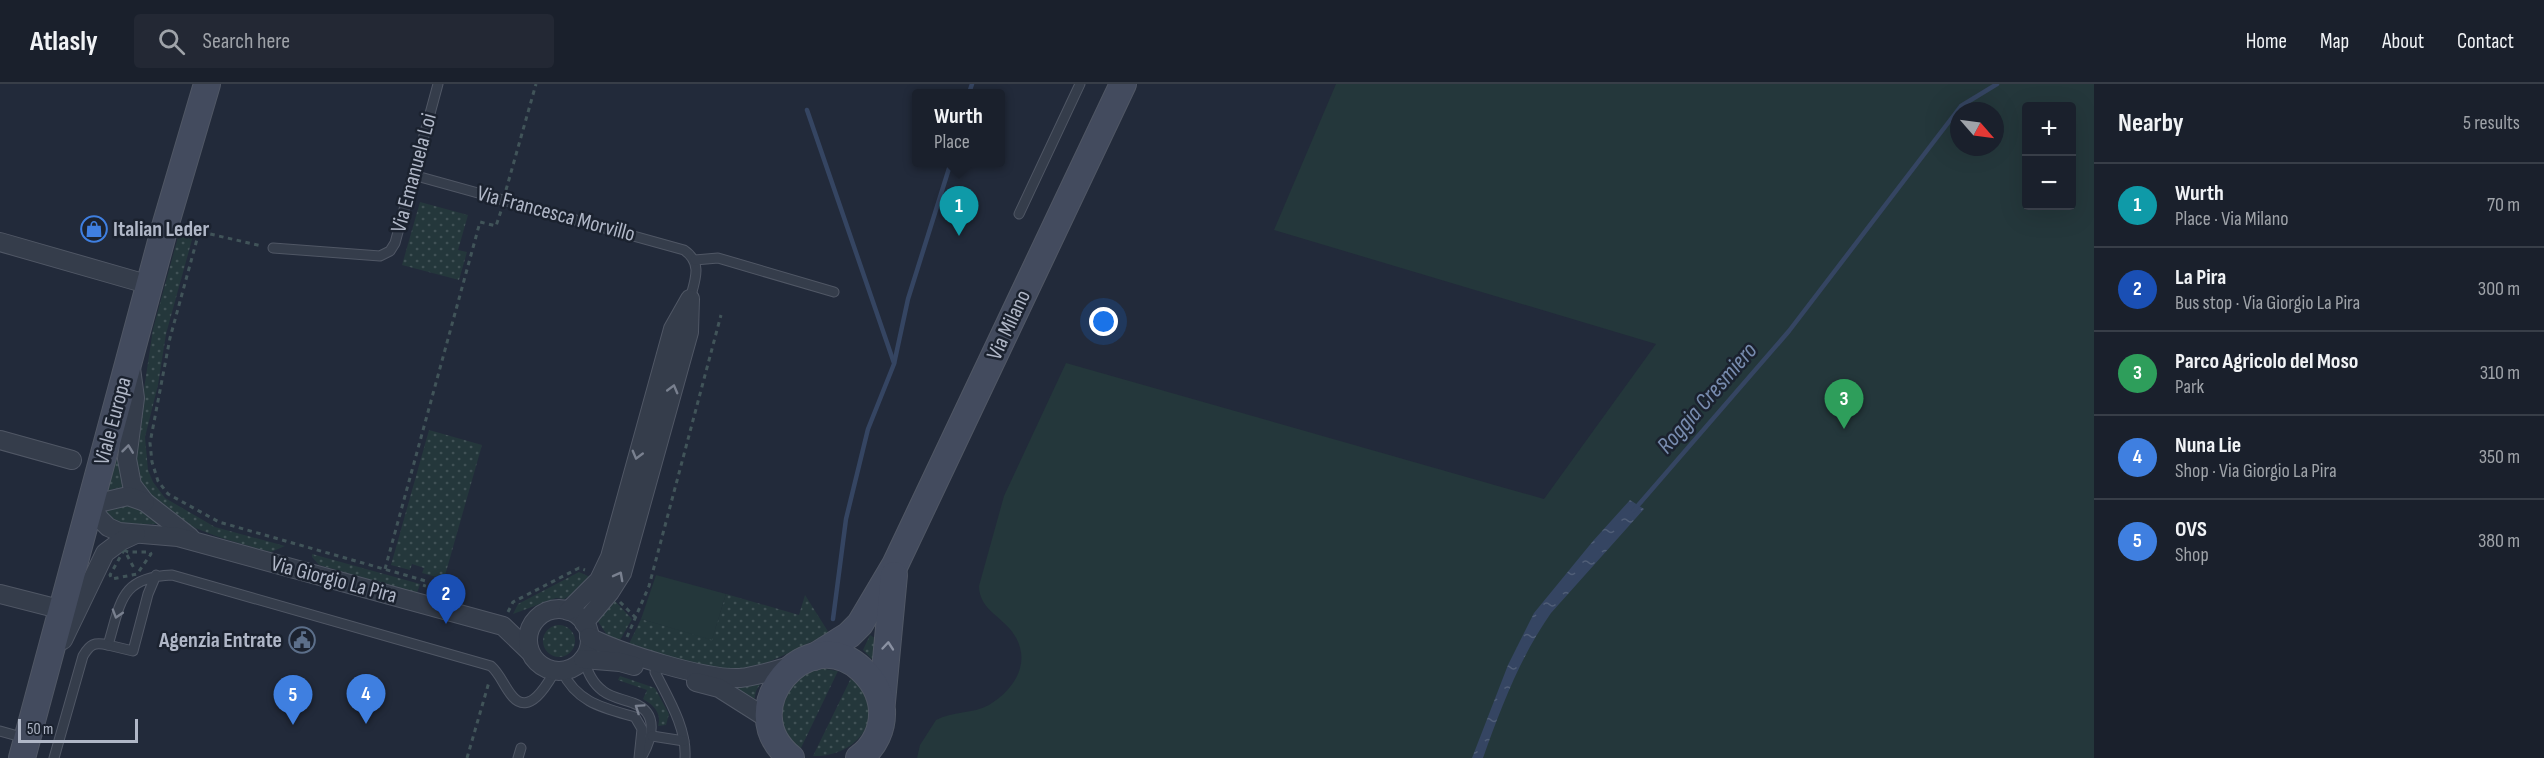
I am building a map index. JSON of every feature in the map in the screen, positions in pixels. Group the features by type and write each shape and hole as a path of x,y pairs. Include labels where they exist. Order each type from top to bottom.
{"main road":[{"name":"Viale Europa","path":"24,748 166,223 207,84"},
{"name":"Via Milano","path":"768,719 769,703 774,688 783,675 849,635 860,624 895,565 1123,84"},
{"name":"Via Milano","path":"859,758 874,742 881,716 895,565"},
{"path":"805,661 829,656 844,659 858,666 869,677 877,690 888,758"},
{"path":"768,719 782,753"}],"street":[{"path":"0,242 150,285"},
{"path":"592,660 587,630 622,573 639,481 653,429 689,332 690,299"},
{"path":"130,358 135,398 127,459 132,485 145,502 199,543"},
{"path":"0,440 72,460"},
{"path":"568,611 599,580 639,481"},
{"path":"145,502 128,496 90,506 108,527 119,532 150,533 199,543"},
{"path":"46,673 105,553 121,541 136,534"},
{"name":"Via Giorgio La Pira","path":"199,543 503,626 530,651"},
{"path":"0,594 63,610"},
{"path":"768,719 719,688 620,662 592,660 559,671 542,667 530,651 529,633 538,617 552,610 568,611 577,615 587,630 620,651 710,675 738,678 765,674 805,661"},
{"name":"Via Giorgio La Pira","path":"503,626 538,617"}],"lane":[{"name":"Via Emanuela Loi","path":"273,248 380,256 390,251 395,243 438,84"},
{"path":"1019,214 1080,84"},
{"name":"Via Francesca Morvillo","path":"413,175 684,249 695,260"},
{"path":"690,299 697,272 695,260 718,258 834,292"},
{"path":"54,758 83,656 89,646 96,643 133,651 148,594 156,575"},
{"path":"108,645 122,601 128,590 141,580 156,575 172,575 490,666 497,671 513,697 520,702 530,701 540,696 559,671 567,682 591,704 635,717 642,729 640,758"},
{"path":"592,660 592,681"},
{"path":"592,660 595,665 592,681"},
{"path":"655,672 674,709 684,741 685,758"},
{"path":"592,681 609,695 635,703 647,712 651,720 652,736 640,758"},
{"path":"0,731 24,748"},
{"path":"652,736 684,741"},
{"path":"518,758 521,748"}],"path":[{"path":"386,568 480,222 496,226 536,84"},
{"path":"166,223 273,248"},
{"path":"199,232 170,338 150,443 152,462 158,481 168,494 219,522 426,581 419,603"},
{"path":"620,651 649,586 721,315"},
{"path":"124,550 137,574"},
{"path":"124,550 150,552 151,554 137,574 112,579 110,575 124,550"},
{"path":"467,758 488,684 497,671"}],"green space":[{"path":"1336,84 2094,84 2094,758 917,758 920,745 936,720 989,705 1007,690 1019,672 1021,651 1017,640 1010,629 982,600 979,586 1004,496 1066,363 1544,499 1656,344 1274,230"},
{"path":"420,202 468,215 458,250 467,252 459,280 402,265"},
{"path":"179,233 193,236 166,334 158,385 145,437 148,470 153,482 165,498 215,527 285,546 271,552 209,533 166,513 150,499 138,482 133,463 153,329"},
{"path":"123,430 121,466 126,487 113,489 105,494"},
{"path":"429,430 482,445 444,579 422,573 424,568 412,564 410,570 391,565"},
{"path":"119,503 140,509 159,524 120,525 108,516 106,509"},
{"path":"312,554 420,584 417,593 319,565"},
{"path":"579,572 590,577 571,595 564,599 556,598 513,614 518,604"},
{"path":"656,575 726,594 712,640 641,619"},
{"path":"726,594 799,615 805,595 829,633 757,667 735,672 712,670 628,646 641,619 712,639"},
{"path":"613,599 632,619 619,642 607,635 597,620"},
{"path":"559,625 571,629 575,641 571,653 559,657 547,653 543,641 547,629"},
{"path":"870,635 878,640 876,663 863,650"},
{"path":"818,668 838,671 800,750 783,730 782,701 789,687 802,674"},
{"path":"620,676 655,688 669,714 666,725 658,726 659,718 656,710 643,699 647,690 618,680"},
{"path":"852,676 864,688 870,701 870,715 866,728 845,749 813,756"},
{"path":"762,681 756,691 754,702 736,687"}],"water":[{"path":"1630,500 1644,509 1551,613 1521,665 1483,758 1472,758 1508,665 1534,613"}],"waterway":[{"path":"970,89 972,84"},
{"name":"Roggia Cresmiero","path":"1634,510 1789,331 1961,106 1997,84"},
{"path":"807,110 894,363"},
{"path":"833,619 846,519 868,429 894,364 908,299 949,167"}],"place":[{"name":"Italian Leder","path":"94,229"},
{"name":"Wurth","path":"959,236"},
{"name":"Parco Agricolo del Moso","path":"1844,429"},
{"name":"La Pira","path":"446,624"},
{"name":"Agenzia Entrate","path":"302,640"},
{"name":"Nuna Lie","path":"366,724"},
{"name":"OVS","path":"293,725"}]}
